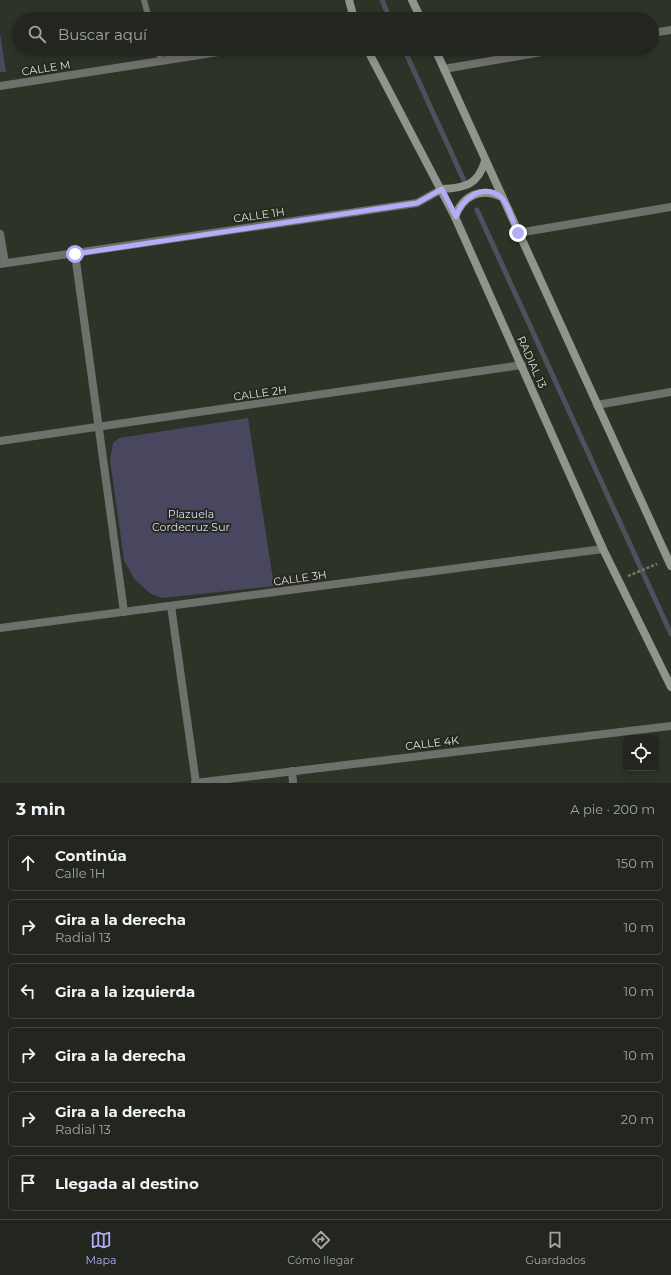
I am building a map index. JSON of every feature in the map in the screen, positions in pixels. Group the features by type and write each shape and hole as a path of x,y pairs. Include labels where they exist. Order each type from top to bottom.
{"main road":[{"path":"349,0 352,12"},
{"path":"412,0 418,12"},
{"name":"RADIAL 13","path":"371,56 456,217 603,549 671,687"},
{"path":"438,56 671,566"},
{"path":"442,189 463,187 474,182 482,172 485,161"},
{"path":"456,217 458,209 464,200 473,194 482,192 493,193 502,197"}],"street":[{"path":"659,32 671,30"},
{"name":"CALLE M","path":"0,86 193,56"},
{"path":"444,69 519,56"},
{"name":"CALLE 1H","path":"2,263 75,254 417,203 442,189"},
{"path":"518,233 671,207"},
{"path":"0,234 2,263"},
{"path":"75,254 124,612"},
{"name":"CALLE 2H","path":"0,441 522,366"},
{"path":"597,405 671,392"},
{"name":"CALLE 3H","path":"0,628 603,549"},
{"path":"171,606 196,783"},
{"name":"CALLE 4K","path":"196,783 671,726"},
{"path":"292,771 293,783"}],"lane":[{"path":"144,0 147,12"},
{"path":"160,56 161,61"}],"path":[{"path":"638,571 652,566"}],"green space":[{"path":"0,33 6,72 0,72"},
{"name":"Plazuela Cordecruz Sur","path":"248,418 274,586 163,598 151,594 134,579 124,560 110,460 113,443 119,438"}],"waterway":[{"path":"382,0 387,12"},
{"path":"407,56 466,185"},
{"path":"477,210 671,634"}],"route":[{"path":"75,254 417,203 442,189 456,217 458,209 464,200 473,194 482,192 493,193 502,197 518,233"}]}
